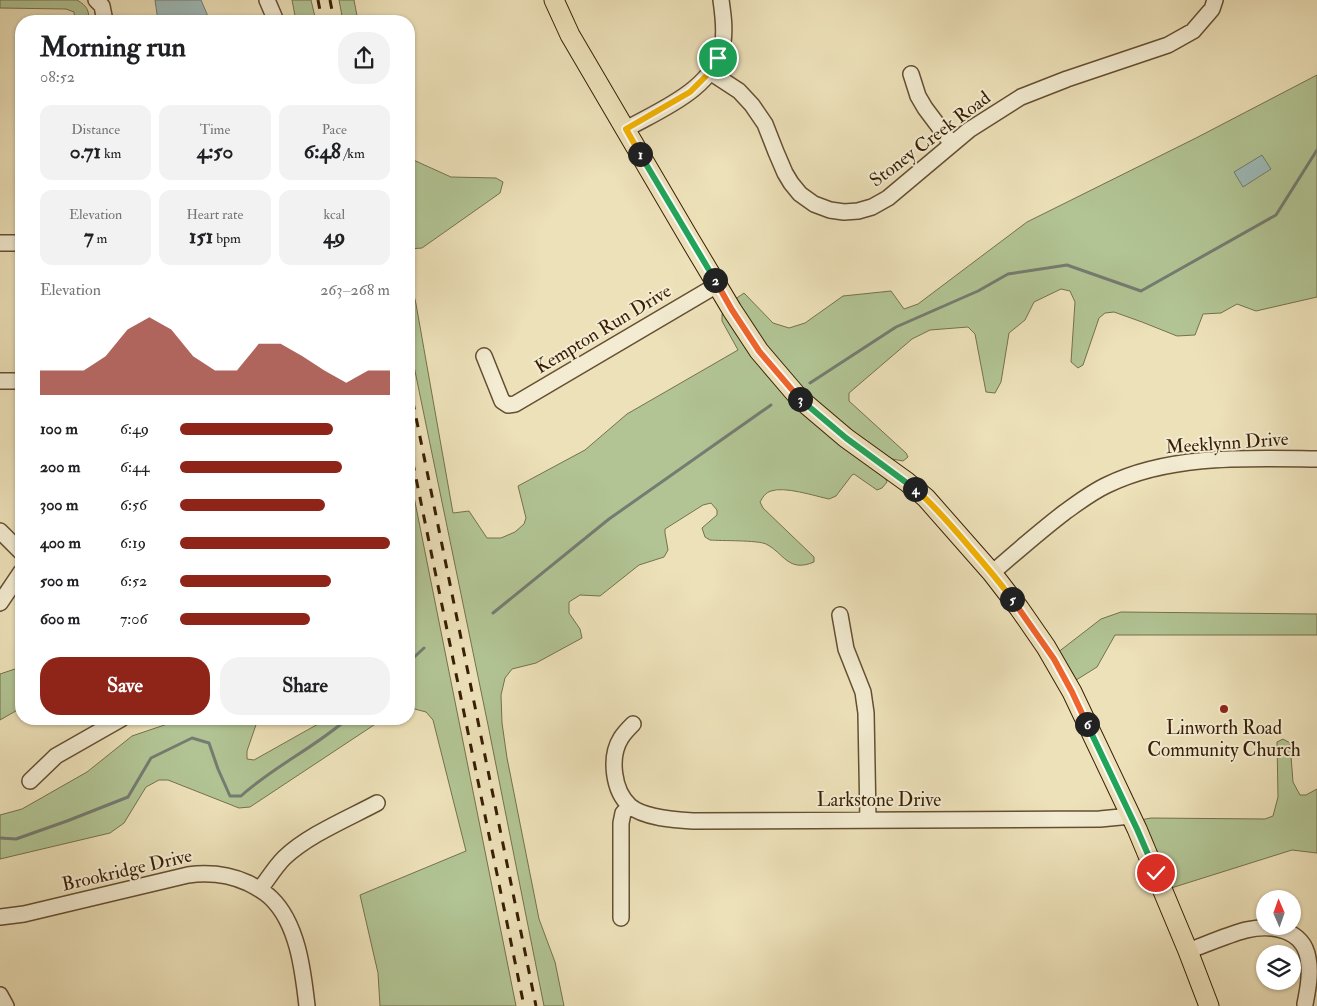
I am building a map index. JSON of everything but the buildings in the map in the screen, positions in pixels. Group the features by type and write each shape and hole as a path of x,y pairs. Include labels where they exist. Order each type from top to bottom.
{"main road":[{"path":"554,0 570,35 717,285 759,351 800,399 846,438 926,498 992,573 1054,659 1072,692 1131,816 1188,951 1206,1005"}],"street":[{"path":"96,0 102,6 104,15"},
{"path":"267,0 273,15"},
{"path":"626,129 690,92 710,72 723,44 724,29 721,0"},
{"name":"Stoney Creek Road","path":"710,72 739,91 752,105 765,124 791,183 800,194 814,204 830,210 858,212 888,198 969,130 1021,97 1067,79 1168,45 1193,31 1212,9 1215,0"},
{"path":"911,74 921,102 952,144"},
{"path":"0,243 15,243"},
{"name":"Kempton Run Drive","path":"484,356 502,401 508,405 515,404 717,285"},
{"path":"0,381 15,381"},
{"name":"Meeklynn Drive","path":"992,573 1040,531 1083,499 1107,484 1145,470 1190,461 1259,458 1317,459"},
{"path":"0,531 15,546"},
{"path":"0,603 15,581"},
{"path":"840,614 846,649 865,702 867,721 868,820"},
{"path":"621,918 621,823 623,814 630,806 616,783 614,757 620,739 633,724"},
{"path":"30,782 56,756 110,725"},
{"path":"260,889 284,859 296,848 377,803"},
{"name":"Larkstone Drive","path":"630,806 661,818 693,821 1100,819 1131,816"},
{"name":"Brookridge Drive","path":"0,917 24,914 200,873 230,876 260,889 279,907 290,927 303,969 307,1006"},
{"path":"1188,951 1246,930 1281,929 1292,933 1300,939 1308,957 1309,980 1305,1004"}],"green space":[{"path":"0,0 77,0 87,9 89,15 74,15 74,12 66,9 0,8"},
{"path":"292,0 311,0 315,15 295,15"},
{"path":"339,0 354,0 357,15 342,15"},
{"path":"1317,75 1317,297 1256,311 1237,304 1221,313 1203,314 1195,335 1177,336 1114,312 1105,313 1099,318 1083,365 1078,368 1071,362 1075,302 1070,291 1061,289 1034,302 1025,320 1009,333 1001,382 995,393 986,392 975,334 968,327 930,330 912,339 849,393 849,401 906,453 908,457 903,461 892,459 820,408 763,345 734,300 744,293 773,323 789,328 805,323 843,296 891,291 904,309 918,304 1027,222"},
{"path":"415,161 451,177 496,178 503,182 500,193 422,248 415,249"},
{"path":"415,300 453,513 469,511 487,538 501,538 515,532 524,524 526,518 518,486 585,450 627,414 738,350 722,321 722,314 728,315 883,473 887,482 882,488 877,490 854,474 836,496 829,499 784,490 771,491 766,494 760,502 763,508 814,557 814,562 805,565 792,564 766,544 747,541 710,540 705,537 702,528 717,515 717,510 711,503 703,505 665,529 668,550 664,557 639,565 600,596 580,595 569,602 569,613 580,629 582,638 536,663 512,669 505,678 501,695 502,723 507,758 539,919 555,962 564,1006 544,1006 415,371"},
{"path":"415,502 516,1006 380,1006 378,973 360,895 466,851 433,720 426,712 415,709"},
{"path":"1121,612 1317,614 1317,635 1115,635 1097,667 1073,682 1057,653 1101,619"},
{"path":"15,669 15,711 0,720 0,674"},
{"path":"164,725 256,725 247,751 247,759 254,760 316,725 374,725 250,807 239,808 168,780 159,780 146,787 124,823 110,833 0,859 0,815 22,809 87,772 132,736"},
{"path":"1283,739 1290,743 1293,782 1300,795 1306,795 1317,789 1317,853 1292,850 1168,889 1140,820 1151,818 1265,819 1273,816 1278,797 1277,742"}],"water":[{"path":"155,0 201,0 207,15 157,15"},
{"path":"1262,155 1271,169 1243,187 1234,172"}],"waterway":[{"path":"810,383 896,327 978,291 1008,274 1067,265 1141,291 1276,215 1317,150"},
{"path":"493,613 609,519 771,405"},
{"path":"415,656 424,648"},
{"path":"0,838 16,839 128,797 151,758 192,738 209,743 230,796 241,796 267,775 339,725"}],"railway":[{"path":"318,0 321,15"},
{"path":"330,0 333,15"},
{"path":"415,412 536,1006"},
{"path":"415,473 524,1006"}],"place":[{"name":"Linworth Road Community Church","path":"1224,709"}],"route":[{"path":"718,58 710,72 690,92 626,129 732,310 759,351 800,399 846,438 926,498 1007,591 1054,659 1072,692 1156,873"}]}
